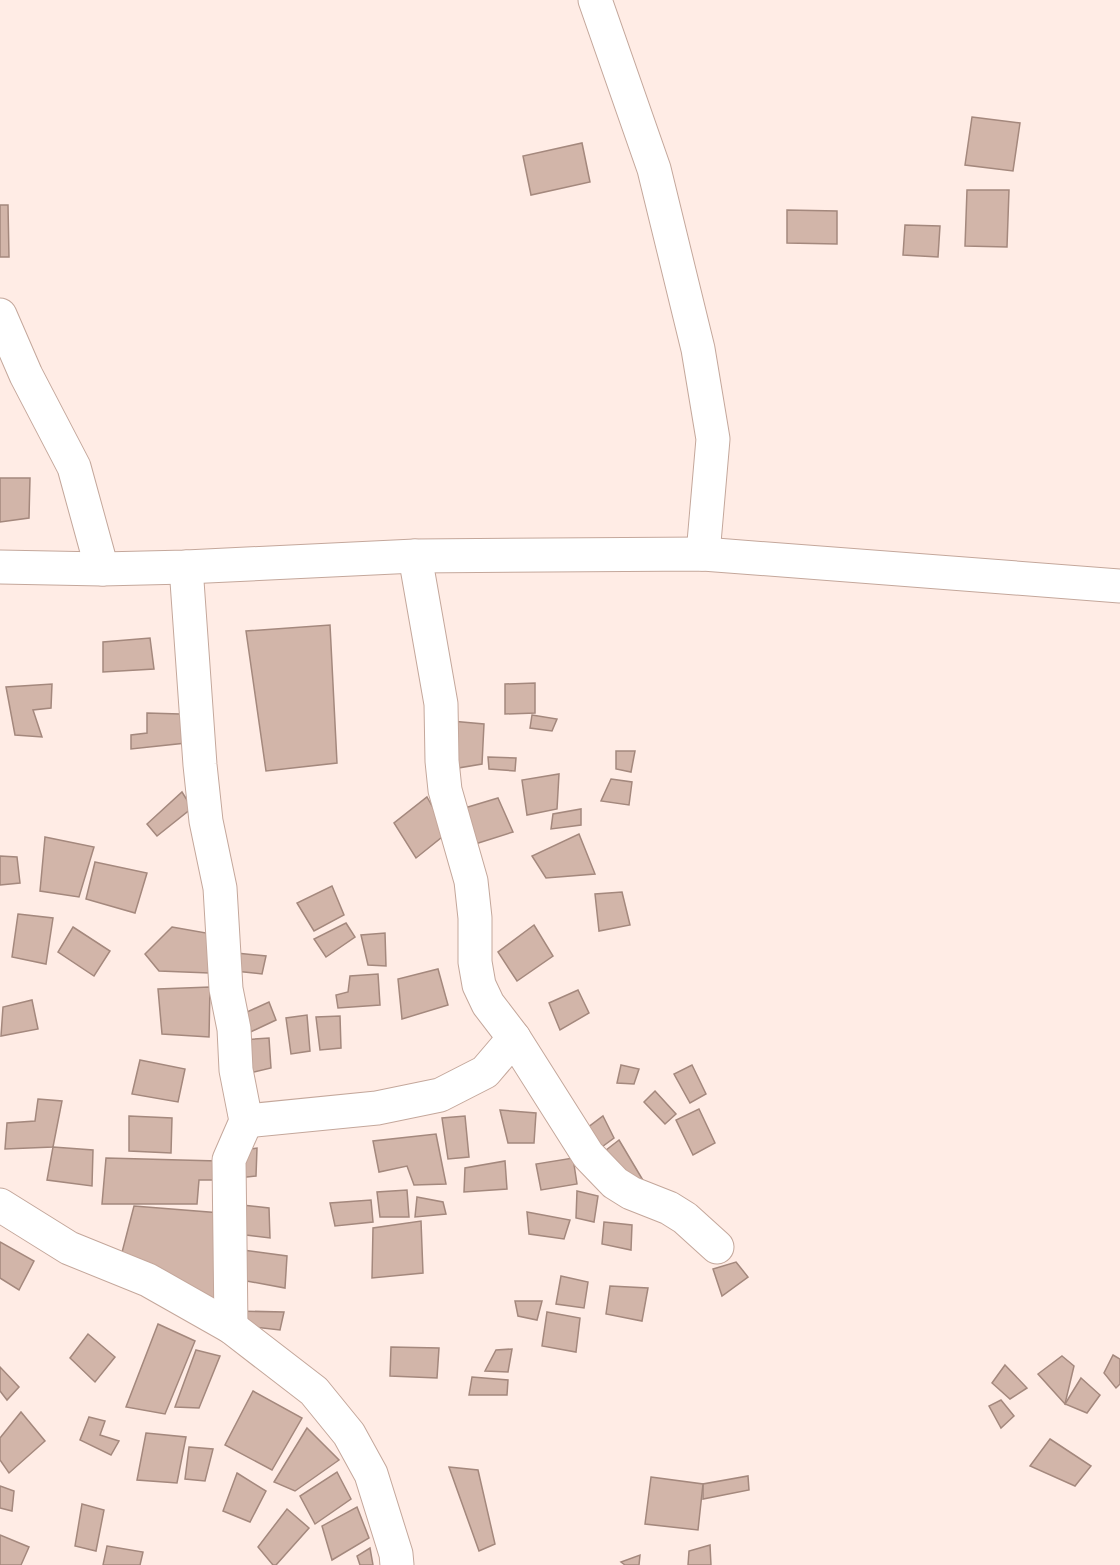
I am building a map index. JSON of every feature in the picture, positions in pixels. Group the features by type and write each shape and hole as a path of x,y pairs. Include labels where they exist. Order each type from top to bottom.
{"street":[{"path":"594,0 654,169 698,349 712,439 703,554"},
{"path":"0,315 26,375 74,467 102,569"},
{"path":"0,567 102,569 415,556 703,554 1120,586"},
{"path":"415,556 441,704 445,790 471,881 475,918 475,962 479,985 488,1004 514,1038 588,1155 615,1183 685,1218 717,1247"},
{"path":"186,567 206,821 220,888 226,989 234,1029 236,1070 246,1121 229,1160 231,1326"},
{"path":"246,1121 377,1108 440,1095 485,1072 514,1038"},
{"path":"0,1205 69,1248 148,1280 231,1326 314,1391 349,1434 371,1474 396,1554 397,1565"}],"building":[{"path":"972,117 1020,123 1013,171 965,165"},
{"path":"582,143 590,182 531,195 523,156"},
{"path":"967,190 1009,190 1007,247 965,246"},
{"path":"0,205 8,205 9,257 0,257"},
{"path":"787,210 837,211 837,244 787,243"},
{"path":"905,225 940,226 938,257 903,255"},
{"path":"0,478 30,478 29,518 0,522"},
{"path":"330,625 337,763 266,771 246,631"},
{"path":"150,638 154,669 103,672 103,642"},
{"path":"535,683 535,713 505,714 505,684"},
{"path":"52,684 51,708 33,710 42,737 15,735 6,687"},
{"path":"147,713 180,714 186,743 131,749 131,735 147,733"},
{"path":"532,715 557,719 552,731 530,728"},
{"path":"451,721 484,724 482,764 452,769"},
{"path":"616,751 635,751 631,772 616,769"},
{"path":"488,757 516,758 515,771 489,769"},
{"path":"559,774 557,809 527,815 522,780"},
{"path":"611,779 632,782 629,805 601,801"},
{"path":"182,792 192,808 157,836 147,824"},
{"path":"427,797 447,833 416,858 394,823"},
{"path":"498,798 513,832 472,845 458,810"},
{"path":"581,809 581,825 551,829 553,814"},
{"path":"579,834 595,874 546,878 532,856"},
{"path":"45,837 94,847 79,897 40,891"},
{"path":"0,856 17,857 20,883 0,885"},
{"path":"95,862 147,873 135,913 86,899"},
{"path":"332,886 344,915 314,931 297,903"},
{"path":"622,892 630,925 599,931 595,894"},
{"path":"18,914 53,918 46,964 12,957"},
{"path":"346,923 355,937 326,957 314,939"},
{"path":"534,925 553,956 517,981 498,952"},
{"path":"73,927 110,951 94,976 58,952"},
{"path":"172,927 212,934 209,973 159,971 145,954"},
{"path":"385,933 386,966 368,965 361,935"},
{"path":"236,953 266,956 262,974 235,971"},
{"path":"438,969 448,1005 402,1019 398,979"},
{"path":"378,974 380,1005 338,1008 336,995 348,992 350,976"},
{"path":"210,987 209,1037 162,1034 158,989"},
{"path":"578,990 589,1013 560,1030 549,1003"},
{"path":"32,1000 38,1029 1,1036 3,1007"},
{"path":"269,1002 276,1020 244,1035 236,1017"},
{"path":"307,1015 310,1051 291,1054 286,1018"},
{"path":"340,1016 341,1048 320,1050 316,1017"},
{"path":"269,1038 271,1068 246,1074 242,1040"},
{"path":"140,1060 185,1069 178,1102 132,1094"},
{"path":"621,1065 639,1069 634,1084 617,1083"},
{"path":"692,1065 706,1094 690,1103 674,1074"},
{"path":"655,1091 676,1114 665,1124 644,1102"},
{"path":"38,1099 62,1101 53,1147 5,1149 7,1123 35,1121"},
{"path":"699,1109 715,1143 693,1155 676,1120"},
{"path":"500,1110 536,1113 534,1143 508,1143"},
{"path":"129,1116 172,1118 171,1153 129,1151"},
{"path":"465,1116 469,1157 448,1159 442,1118"},
{"path":"603,1116 614,1138 595,1152 583,1131"},
{"path":"436,1134 446,1184 414,1185 407,1166 379,1172 373,1141"},
{"path":"619,1140 647,1187 596,1158"},
{"path":"53,1147 93,1150 92,1186 47,1180"},
{"path":"257,1148 256,1176 229,1179 236,1151"},
{"path":"106,1158 218,1161 218,1180 199,1180 197,1204 102,1204"},
{"path":"573,1158 577,1184 541,1190 536,1164"},
{"path":"505,1161 507,1189 464,1192 465,1168"},
{"path":"407,1190 409,1217 380,1217 377,1192"},
{"path":"577,1191 598,1196 594,1222 576,1218"},
{"path":"417,1197 443,1202 446,1214 415,1217"},
{"path":"371,1200 373,1222 335,1226 330,1203"},
{"path":"242,1205 269,1208 270,1238 238,1234"},
{"path":"134,1206 221,1213 222,1308 120,1260"},
{"path":"527,1212 570,1220 564,1239 529,1234"},
{"path":"421,1221 423,1273 372,1278 373,1228"},
{"path":"604,1222 632,1225 631,1250 602,1244"},
{"path":"0,1242 34,1261 19,1290 0,1278"},
{"path":"235,1249 287,1256 285,1288 236,1279"},
{"path":"736,1262 748,1277 722,1296 713,1269"},
{"path":"561,1276 588,1282 584,1308 556,1304"},
{"path":"610,1286 648,1288 642,1321 606,1314"},
{"path":"515,1301 542,1301 537,1320 518,1316"},
{"path":"236,1311 284,1312 280,1330 238,1325"},
{"path":"547,1312 580,1318 576,1352 542,1346"},
{"path":"158,1324 195,1341 165,1414 126,1407"},
{"path":"88,1334 115,1357 95,1382 70,1358"},
{"path":"391,1347 439,1348 437,1378 390,1376"},
{"path":"512,1349 508,1372 485,1371 496,1350"},
{"path":"196,1350 220,1356 199,1408 175,1407"},
{"path":"1113,1355 1120,1359 1120,1384 1116,1388 1104,1373"},
{"path":"1062,1356 1074,1366 1065,1404 1038,1374"},
{"path":"1005,1365 1027,1388 1010,1399 992,1383"},
{"path":"0,1367 19,1387 7,1400 0,1391"},
{"path":"472,1377 508,1380 507,1395 469,1395"},
{"path":"1081,1378 1100,1395 1087,1413 1065,1404"},
{"path":"253,1391 302,1418 272,1470 225,1445"},
{"path":"1001,1400 1014,1416 1001,1428 989,1406"},
{"path":"21,1412 45,1441 9,1473 0,1460 0,1438"},
{"path":"89,1417 105,1421 100,1435 119,1441 111,1455 80,1440"},
{"path":"307,1428 339,1460 295,1491 274,1482"},
{"path":"146,1433 186,1437 177,1483 137,1480"},
{"path":"1050,1439 1091,1466 1075,1486 1030,1466"},
{"path":"189,1447 213,1449 205,1481 185,1479"},
{"path":"449,1467 478,1470 495,1544 479,1551"},
{"path":"337,1472 351,1499 315,1524 300,1496"},
{"path":"237,1473 266,1491 250,1522 223,1511"},
{"path":"748,1476 749,1490 703,1499 703,1484"},
{"path":"651,1477 703,1484 698,1530 645,1524"},
{"path":"0,1486 14,1491 12,1511 0,1508"},
{"path":"82,1504 104,1510 96,1551 75,1546"},
{"path":"357,1507 369,1538 332,1560 322,1526"},
{"path":"287,1509 309,1528 276,1565 273,1565 258,1547"},
{"path":"0,1535 29,1547 21,1565 0,1565"},
{"path":"710,1545 711,1565 688,1565 689,1551"},
{"path":"107,1546 143,1552 140,1565 103,1565"},
{"path":"370,1548 373,1565 360,1565 357,1556"},
{"path":"640,1555 639,1565 625,1565 621,1562"}]}
